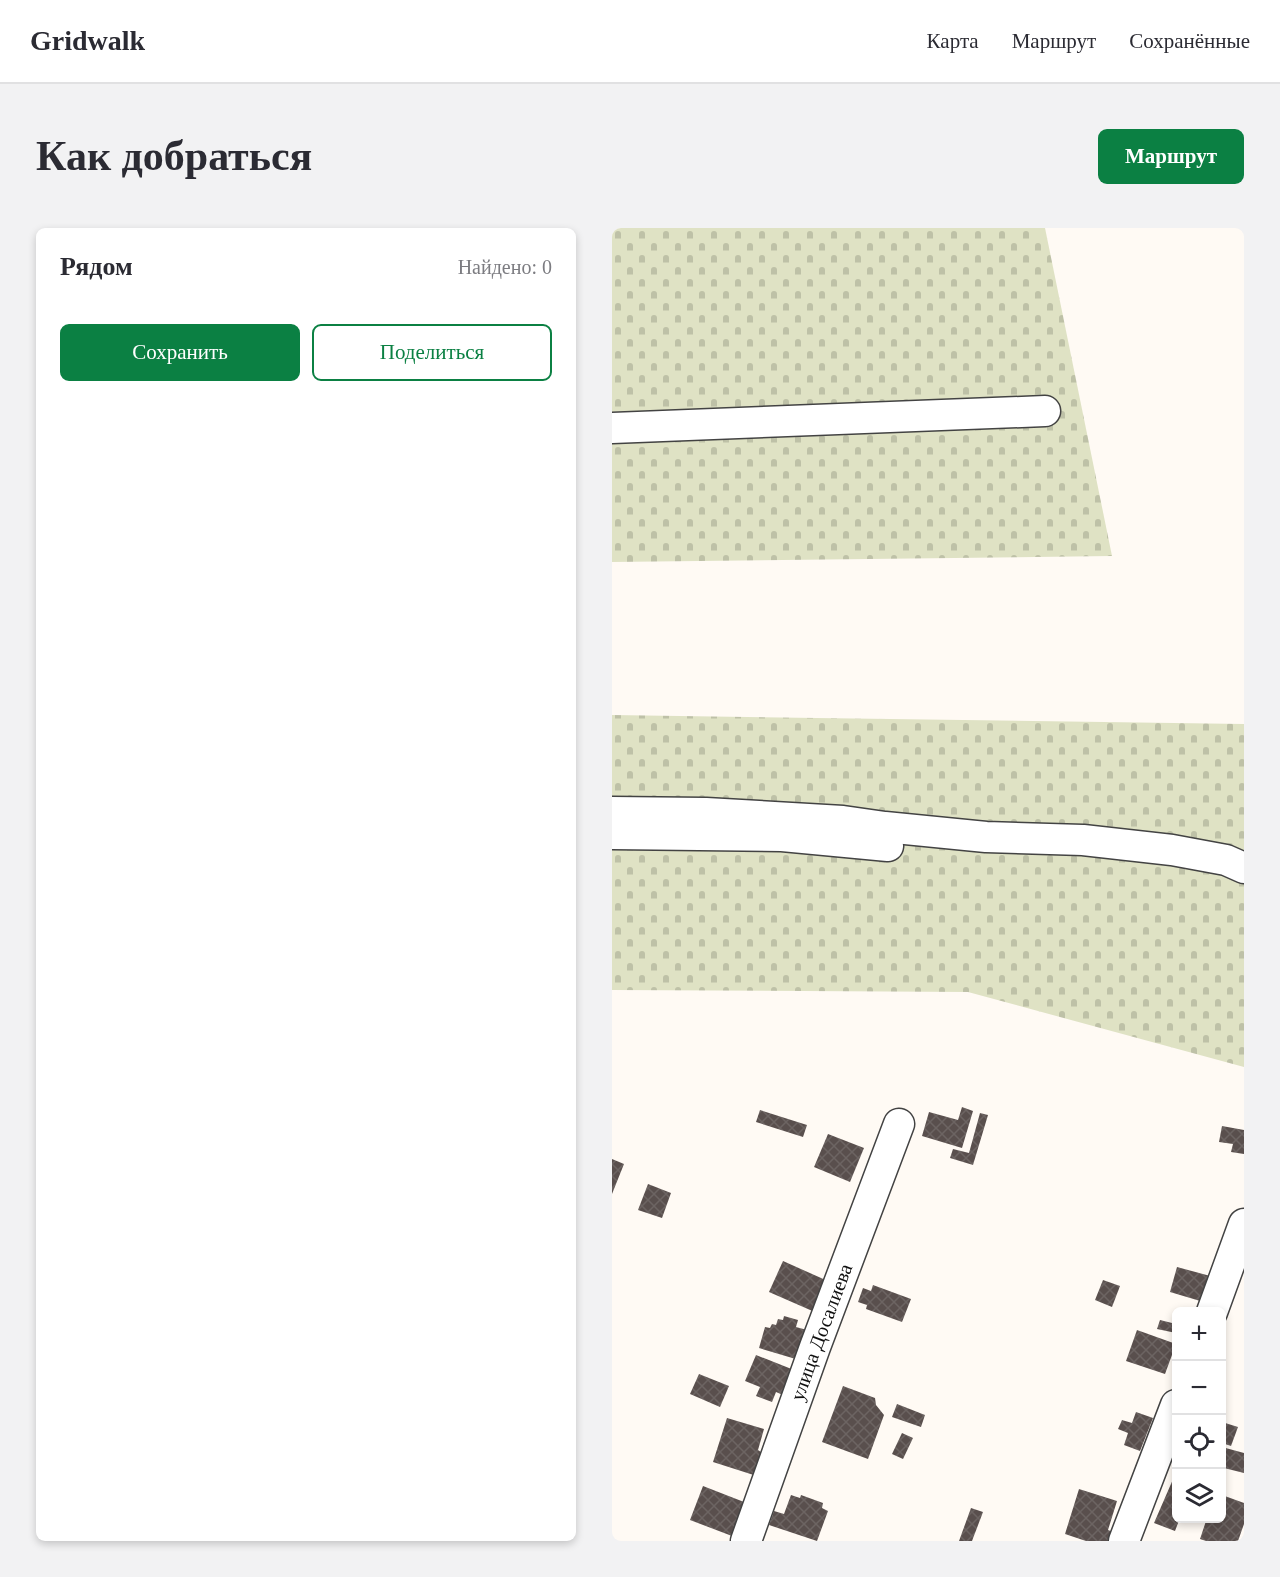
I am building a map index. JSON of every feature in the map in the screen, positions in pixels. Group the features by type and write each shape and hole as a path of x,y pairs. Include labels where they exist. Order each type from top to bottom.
{"street":[{"path":"612,428 1045,411"},
{"path":"612,812 706,813 843,821 986,837 1083,840 1172,850 1226,860 1244,870"},
{"path":"612,834 782,836 981,853 1244,870"},
{"name":"улица Досалиева","path":"746,1541 815,1347 899,1124"},
{"path":"1213,1307 1244,1224"},
{"path":"1124,1541 1172,1415"}],"green space":[{"path":"612,228 1045,228 1112,556 612,562"},
{"path":"612,715 1244,724 1244,1067 968,992 612,990"}],"building":[{"path":"962,1107 973,1111 962,1148 922,1136 929,1112 958,1120"},
{"path":"760,1110 807,1125 803,1137 756,1122"},
{"path":"980,1113 988,1115 973,1165 950,1158 953,1149 969,1153"},
{"path":"1222,1126 1244,1130 1244,1154 1231,1152 1233,1144 1219,1142"},
{"path":"828,1134 864,1148 850,1182 814,1167"},
{"path":"612,1159 624,1164 612,1194"},
{"path":"648,1184 671,1193 662,1218 638,1210"},
{"path":"783,1261 830,1282 817,1313 769,1292"},
{"path":"1177,1267 1214,1277 1207,1303 1170,1292"},
{"path":"1103,1280 1120,1286 1112,1307 1095,1300"},
{"path":"873,1285 911,1299 902,1322 866,1309 867,1305 858,1302 863,1288 871,1291"},
{"path":"784,1316 798,1320 796,1327 807,1330 799,1360 759,1348 765,1327 770,1328 772,1324 776,1325 778,1319 783,1320"},
{"path":"1160,1320 1172,1323 1172,1332 1157,1329"},
{"path":"1137,1330 1172,1343 1172,1355 1165,1374 1126,1361"},
{"path":"756,1355 794,1370 783,1395 776,1392 772,1402 756,1396 760,1387 745,1381"},
{"path":"699,1374 729,1386 720,1407 690,1394"},
{"path":"843,1386 875,1398 876,1405 884,1415 868,1459 822,1442"},
{"path":"897,1404 925,1415 921,1427 892,1417"},
{"path":"1136,1412 1153,1418 1140,1451 1124,1445 1128,1433 1118,1429 1122,1420 1132,1423"},
{"path":"727,1418 764,1429 758,1450 769,1458 763,1478 713,1462"},
{"path":"1226,1423 1238,1427 1231,1446 1226,1444"},
{"path":"902,1433 913,1438 903,1459 892,1454"},
{"path":"1226,1448 1244,1453 1244,1473 1226,1468"},
{"path":"1172,1482 1172,1523 1178,1523 1175,1531 1154,1523"},
{"path":"703,1486 744,1502 732,1536 690,1520"},
{"path":"1079,1489 1117,1501 1108,1530 1113,1532 1110,1541 1086,1541 1065,1534"},
{"path":"791,1495 800,1498 801,1495 823,1503 822,1508 828,1511 817,1541 769,1525 774,1511 784,1514"},
{"path":"1226,1496 1244,1503 1244,1524 1238,1541 1200,1539 1205,1523 1226,1523"},
{"path":"971,1508 983,1512 972,1541 959,1541"}]}
